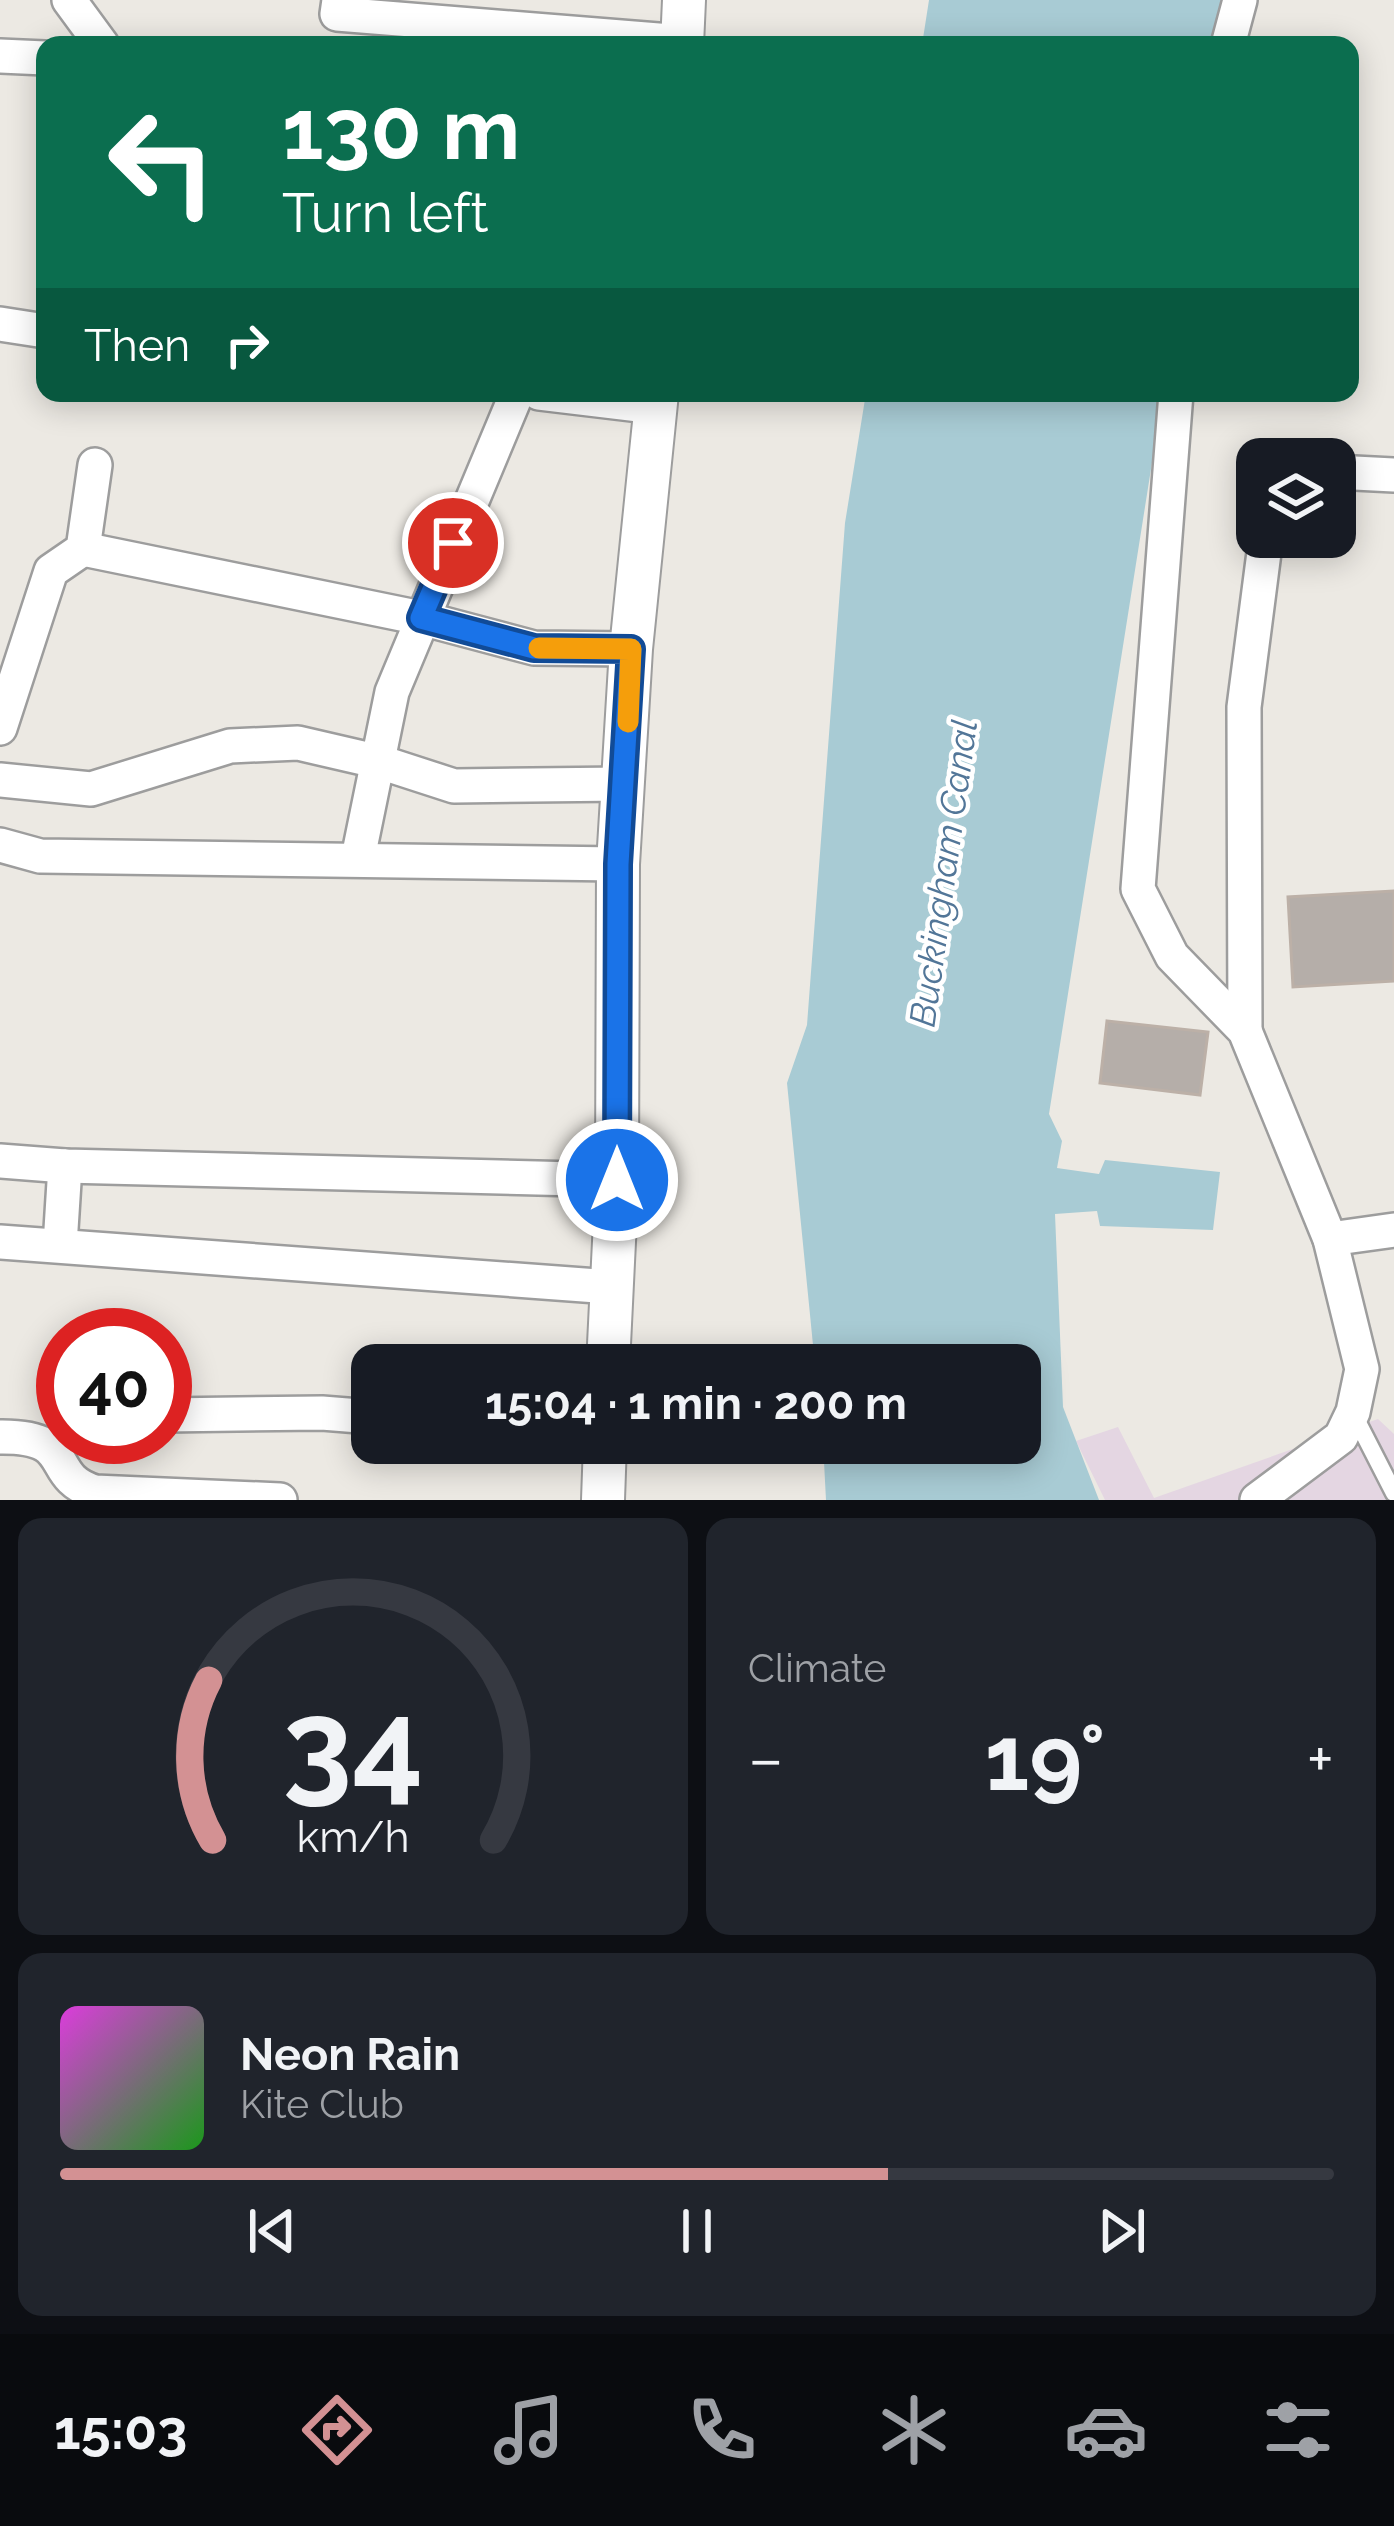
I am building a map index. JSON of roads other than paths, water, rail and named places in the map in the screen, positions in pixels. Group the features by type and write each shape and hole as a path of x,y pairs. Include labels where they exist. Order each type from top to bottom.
{"street":[{"path":"69,0 95,36"},
{"path":"338,0 337,14 683,29"},
{"path":"1230,36 1240,0"},
{"path":"0,56 36,58"},
{"path":"0,324 36,330"},
{"path":"358,858 392,692 513,402"},
{"path":"609,1344 617,1180 618,864 631,649 657,402"},
{"path":"1175,402 1138,889 1172,956 1245,1031 1330,1239 1362,1369 1353,1412 1341,1437 1257,1500"},
{"path":"0,728 51,571 82,549 94,465"},
{"path":"1356,473 1394,475"},
{"path":"82,549 421,618 534,648 631,649"},
{"path":"1245,1031 1244,707 1263,558"},
{"path":"0,780 91,789 230,746 298,743 454,786 626,784"},
{"path":"0,845 40,856 618,864"},
{"path":"0,1161 617,1180"},
{"path":"60,1245 64,1166"},
{"path":"1330,1239 1394,1230"},
{"path":"0,1242 611,1286"},
{"path":"192,1414 351,1415"},
{"path":"0,1437 36,1439"},
{"path":"69,1464 71,1481 95,1492 280,1500"},
{"path":"603,1500 604,1464"}],"lane":[{"path":"1353,1412 1394,1493"}],"water":[{"path":"929,0 1225,0 1219,36 923,36"},
{"name":"Buckingham Canal","path":"865,402 1162,402 1049,1114 1062,1141 1057,1168 1099,1174 1105,1160 1220,1172 1213,1230 1100,1226 1097,1211 1055,1214 1063,1407 1099,1500 826,1500 824,1464 1041,1464 1041,1344 813,1344 787,1083 807,1025 845,523"}]}
